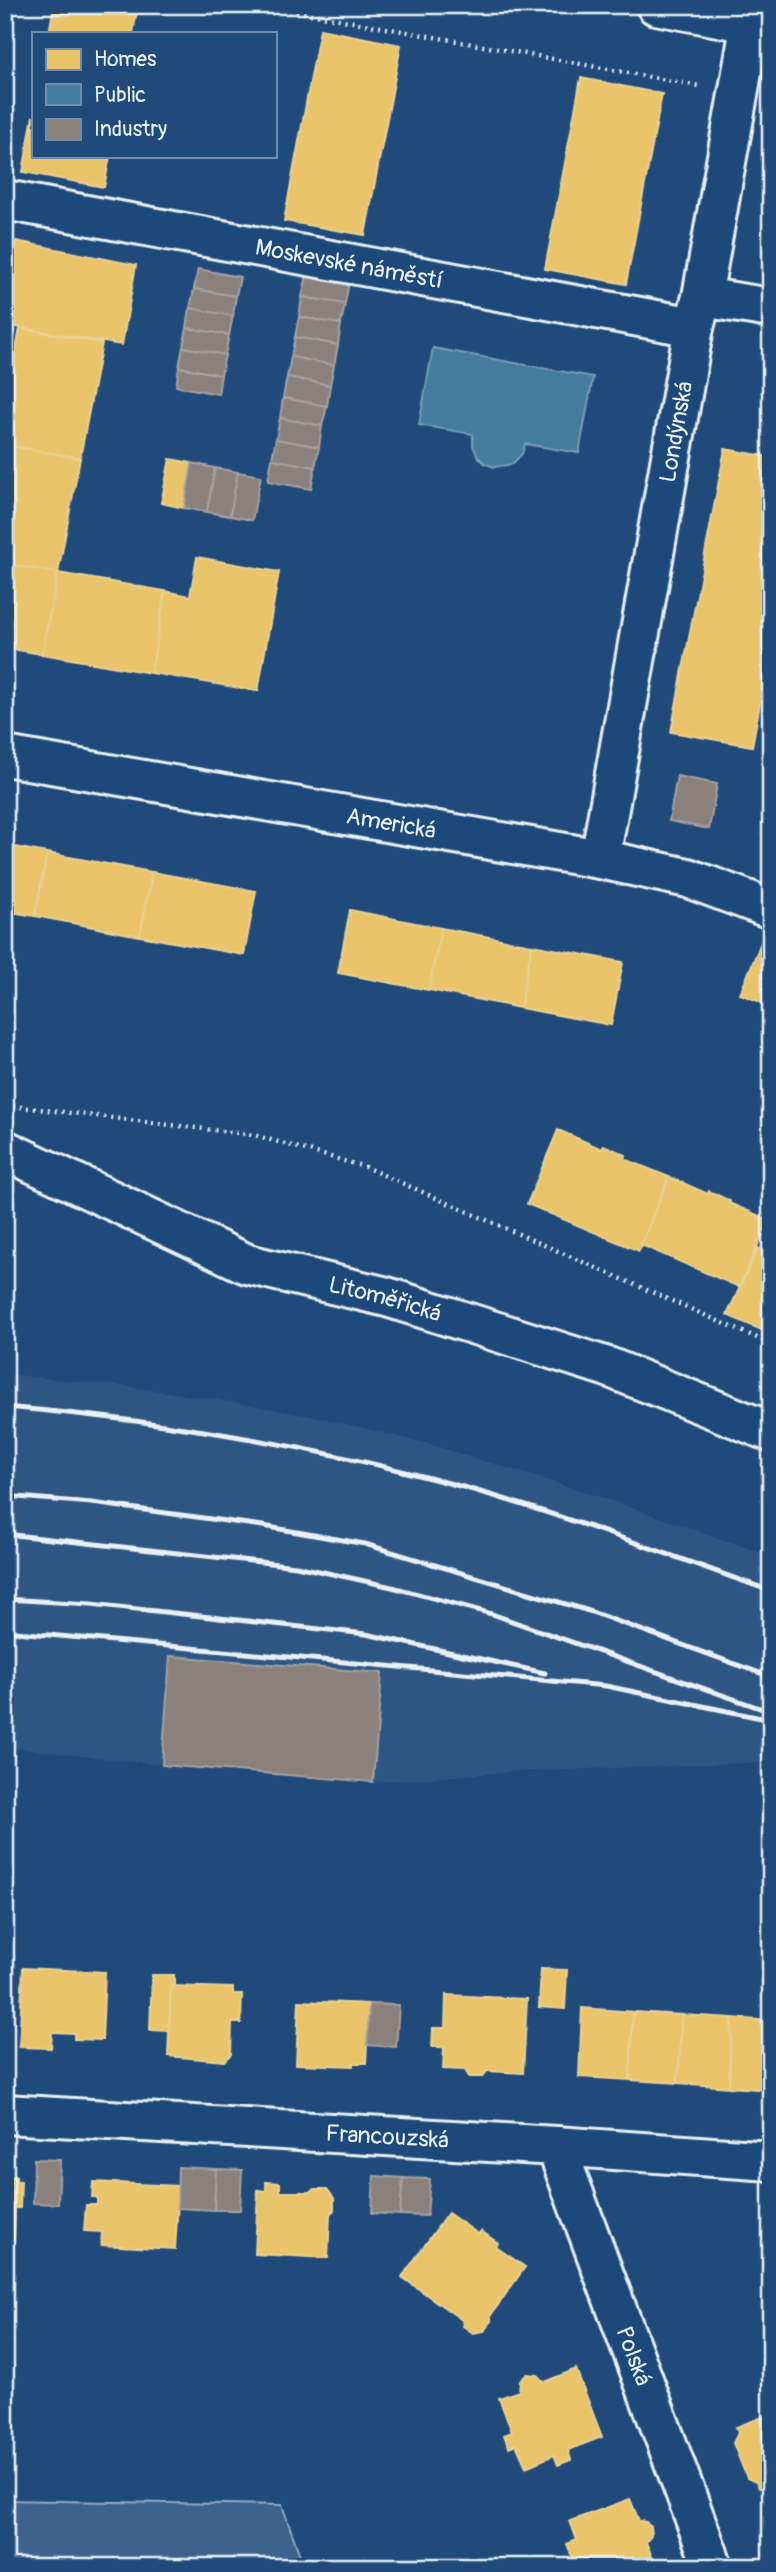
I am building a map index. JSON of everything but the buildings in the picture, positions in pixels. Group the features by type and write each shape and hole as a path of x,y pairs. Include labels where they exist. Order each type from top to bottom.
{"street":[{"path":"656,5 752,14"},
{"name":"Londýnská","path":"600,859 752,14"},
{"name":"Moskevské náměstí","path":"5,200 698,312 771,308"},
{"name":"Americká","path":"5,756 600,859 688,878 771,909"},
{"name":"Litoměřická","path":"5,1150 247,1264 387,1297 595,1363 771,1432"},
{"name":"Francouzská","path":"5,2114 771,2161"},
{"name":"Polská","path":"556,2146 713,2567"}],"path":[{"path":"262,5 738,93"},
{"path":"5,1106 254,1135 365,1167 771,1344"}],"shaded area":[{"path":"5,1374 117,1385 322,1418 429,1444 598,1496 771,1556 771,1762 512,1772 373,1782 162,1765 5,1747"},
{"path":"5,2500 282,2505 304,2567 5,2567"}],"railway":[{"path":"5,1407 213,1432 367,1463 463,1487 552,1514 771,1591"},
{"path":"5,1496 92,1503 263,1526 365,1544 589,1611 771,1677"},
{"path":"5,1534 296,1566 392,1587 492,1614 771,1712"},
{"path":"5,1599 91,1604 366,1634 545,1673"},
{"path":"5,1631 606,1686 766,1719"}]}
